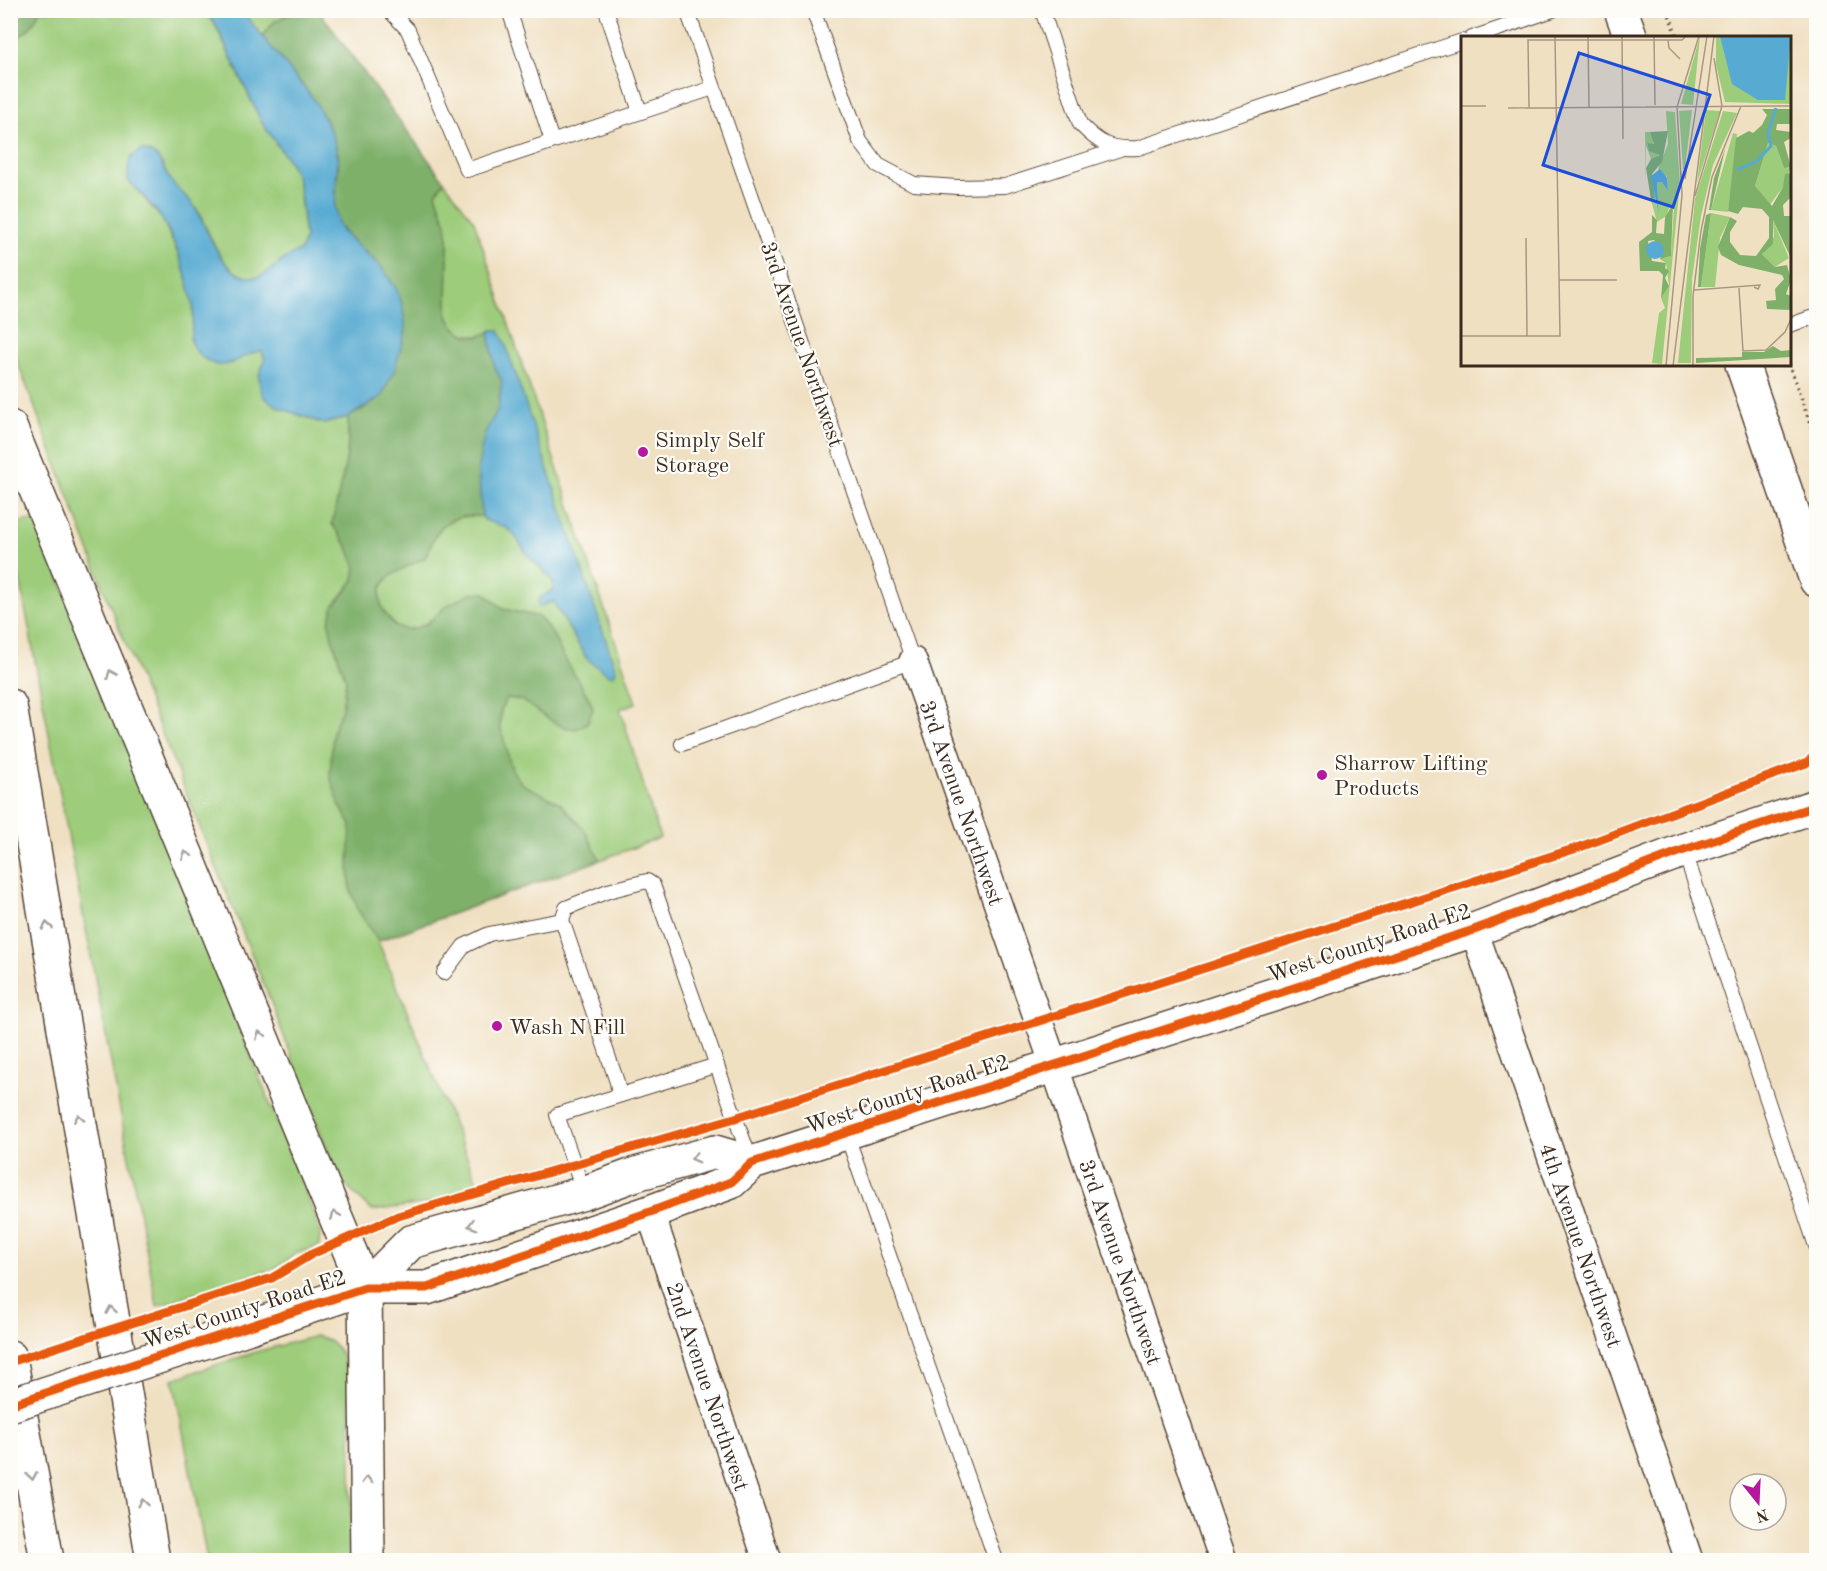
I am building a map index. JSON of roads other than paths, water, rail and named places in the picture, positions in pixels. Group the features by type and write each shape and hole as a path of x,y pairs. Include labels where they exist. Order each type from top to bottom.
{"main road":[{"path":"1622,10 1630,36"},
{"path":"1743,366 1816,580"},
{"path":"10,427 365,1288 368,1560"},
{"path":"10,706 153,1560"},
{"name":"West County Road E2","path":"10,1405 365,1288 427,1288 731,1182 752,1164 1474,930 1684,850 1816,806"},
{"name":"West County Road E2","path":"365,1288 411,1242 584,1193 636,1174 715,1152 752,1164"},
{"path":"10,1357 47,1560"}],"street":[{"name":"3rd Avenue Northwest","path":"913,661 1223,1560"},
{"name":"4th Avenue Northwest","path":"1474,930 1689,1560"},
{"name":"2nd Avenue Northwest","path":"650,1212 767,1560"}],"lane":[{"path":"389,10 408,30"},
{"path":"402,10 408,30 467,170 713,88"},
{"path":"509,10 552,141"},
{"path":"606,10 640,112"},
{"name":"3rd Avenue Northwest","path":"687,10 913,661"},
{"path":"813,10 860,141 878,165 914,183 957,187 1005,186 1120,149 1138,148 1461,40"},
{"path":"1042,10 1080,124 1103,144 1120,149"},
{"path":"1478,36 1553,10"},
{"path":"1791,325 1816,315"},
{"path":"682,744 913,661"},
{"path":"1684,850 1816,1246"},
{"path":"619,1095 617,1082 562,920 566,908 608,891 647,881 653,885 752,1164"},
{"path":"444,973 464,946 489,934 562,920"},
{"path":"584,1193 557,1115 717,1065"},
{"path":"846,1133 996,1560"}],"water":[{"path":"203,11 242,11 315,101 332,134 338,156 335,207 338,223 343,232 382,268 396,288 402,304 406,331 394,371 381,397 348,417 324,424 278,407 264,397 260,388 259,375 265,360 262,351 232,363 220,365 211,363 197,352 191,342 193,306 177,249 158,214 128,180 131,157 142,150 156,156 172,182 193,205 226,264 235,272 246,277 261,276 301,250 305,238 298,180 290,163 262,123 215,23"},
{"path":"498,330 503,337 616,670 614,675 609,675 587,659 553,601 539,607 541,597 553,590 554,585 551,578 528,556 513,533 505,527 484,520 482,516 478,467 485,433 498,409 502,381 495,368 489,332"}],"place":[{"name":"Simply Self Storage","path":"643,452"},
{"name":"Sharrow Lifting Products","path":"1322,775"},
{"name":"Wash N Fill","path":"497,1026"}]}
